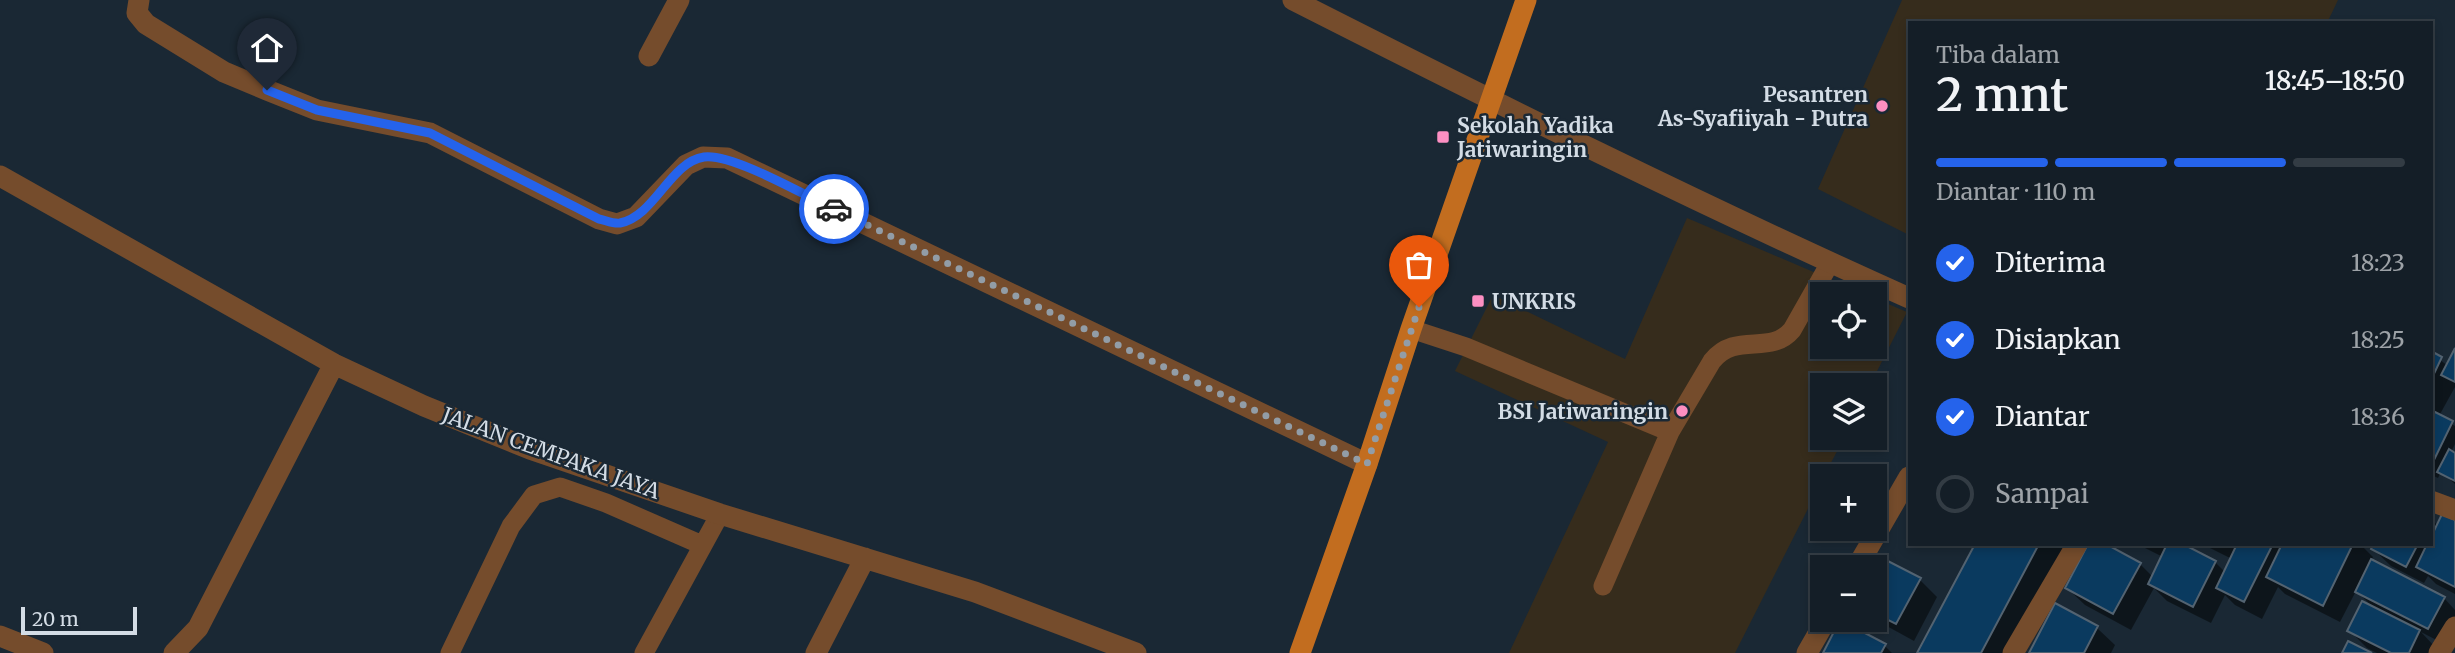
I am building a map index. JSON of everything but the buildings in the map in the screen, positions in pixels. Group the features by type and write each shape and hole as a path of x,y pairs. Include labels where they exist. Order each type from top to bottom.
{"main road":[{"path":"1300,653 1526,0"}],"street":[{"path":"139,0 137,13 146,24 224,72 317,110 430,133 587,213 617,224 636,217 686,165 703,157 727,158 1367,464"},
{"path":"649,56 679,0"},
{"path":"1293,0 1492,101 1908,298"},
{"name":"JALAN CEMPAKA JAYA","path":"0,176 334,363 424,405 530,449 720,514 975,592 1136,653"},
{"path":"174,653 198,628 334,363"},
{"path":"1864,555 1908,479"},
{"path":"2433,502 2455,510"},
{"path":"2013,653 2076,546"},
{"path":"816,653 865,558"},
{"path":"2439,653 2455,627"},
{"path":"1807,653 1819,632"},
{"path":"0,636 43,653"}],"lane":[{"path":"1603,586 1670,432 1719,352 1730,346 1775,342 1785,338 1830,263"},
{"path":"1411,329 1466,347 1670,432"},
{"path":"450,653 511,526 534,495 560,487 606,503 702,545"},
{"path":"644,653 720,514"}],"shaded area":[{"name":"Pesantren As-Syafiiyah - Putra","path":"1902,0 2338,0 2328,21 1908,21 1908,234 1818,189"},
{"name":"BSI Jatiwaringin","path":"1687,218 1837,282 1810,282 1810,359 1883,359 1876,373 1810,373 1810,450 1838,450 1830,464 1810,464 1810,505 1735,653 1509,653 1608,442 1455,371 1493,295 1625,359"},
{"name":"BSI Jatiwaringin","path":"1887,304 1907,312 1887,351"}],"way so far":[{"path":"834,209 1367,464 1419,307"}],"place":[{"name":"Pesantren As-Syafiiyah - Putra","path":"1882,106"},
{"name":"Sekolah Yadika Jatiwaringin","path":"1443,137"},
{"name":"UNKRIS","path":"1478,301"},
{"name":"BSI Jatiwaringin","path":"1682,411"}],"route":[{"path":"267,90 317,110 430,133 599,219 617,224 636,217 686,165 703,157 727,158 834,209"}]}
